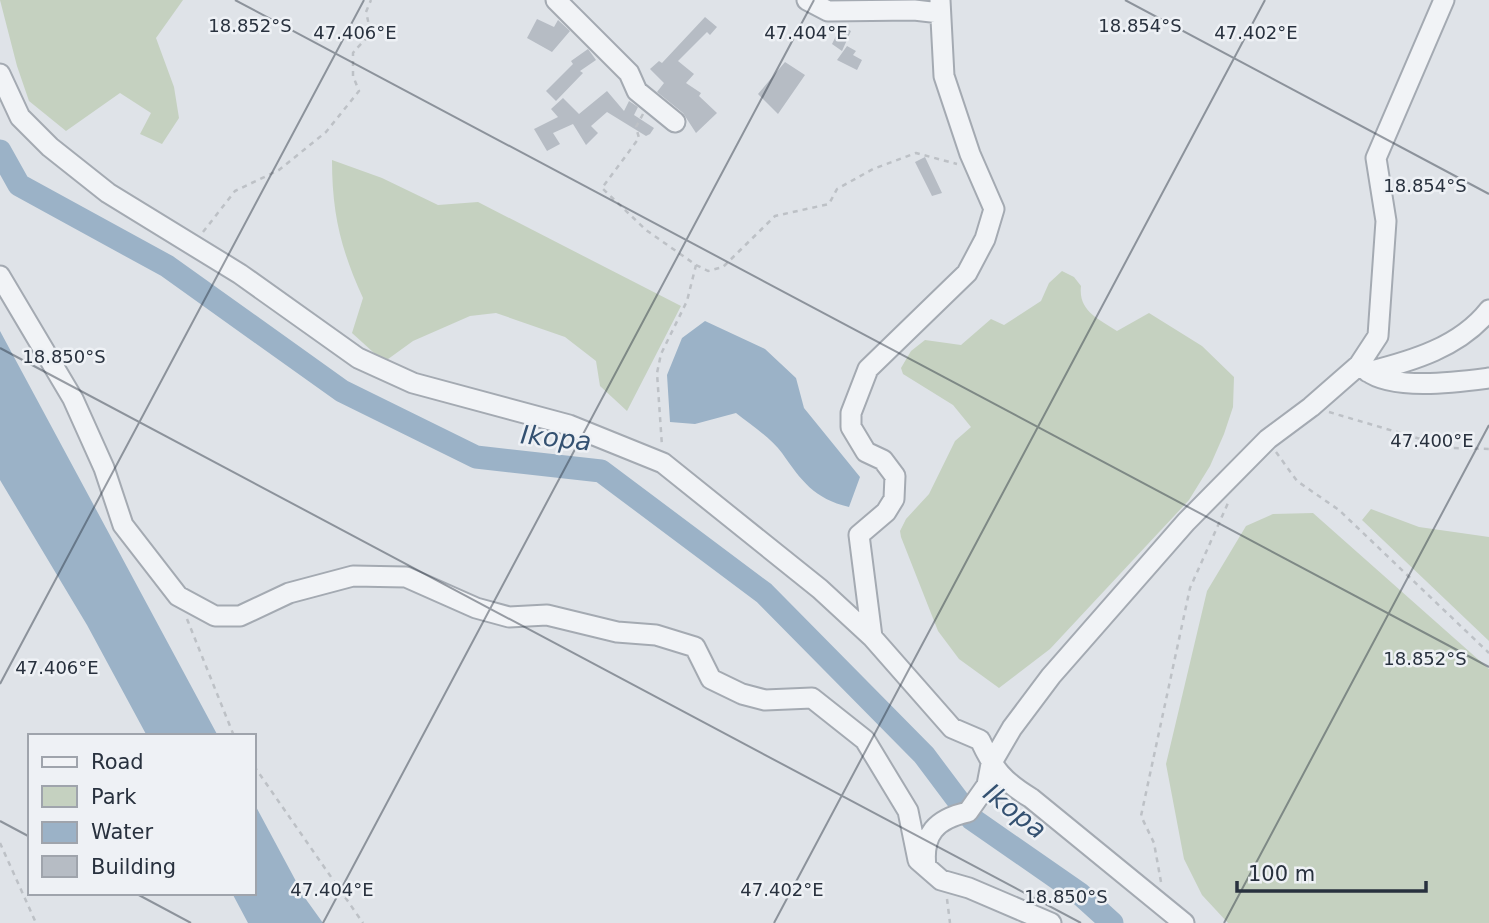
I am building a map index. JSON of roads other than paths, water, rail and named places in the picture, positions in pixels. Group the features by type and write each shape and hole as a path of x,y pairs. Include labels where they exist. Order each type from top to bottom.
{"street":[{"path":"556,0 629,73 637,91 675,122"},
{"path":"807,0 828,11 940,7 944,76 994,209 985,239 967,273 868,369 851,413 851,427 866,452 883,460 895,476 894,499 886,512 859,535 872,637"},
{"path":"910,826 925,835 947,817 968,812 987,785 991,764 1012,728 1051,676 1186,522 1268,439 1363,368 1378,336 1386,220 1376,158 1444,0"},
{"path":"0,74 20,117 50,148 108,193 240,274 358,358 402,378 481,403 569,425 663,463 820,589 872,637 952,728 980,740 991,764 1005,783 1031,798 1184,923"},
{"path":"0,276 73,399 104,468 123,525 178,596 215,616 240,615 289,593 353,576 406,577 476,608 509,617 547,615 617,632 656,635 695,647 711,679 742,694 765,700 812,698 865,740 908,811 918,860 934,874 1051,923"},
{"path":"1363,368 1415,360 1476,327 1489,310"},
{"path":"1363,368 1375,377 1402,382 1455,383 1489,378"},
{"path":"931,831 924,852 934,874"}],"water":[{"path":"705,321 765,349 796,378 804,408 860,477 849,507 817,494 772,442 736,413 695,424 670,422 667,375 682,338"},
{"path":"0,331 217,734 146,734 87,625 0,480"},
{"path":"256,807 305,898 323,923 248,923 233,895 256,895"}],"waterway":[{"name":"Ikopa","path":"0,151 19,185 167,266 342,391 476,457 601,471 764,593 924,755 972,819 1080,894 1112,923"}]}
